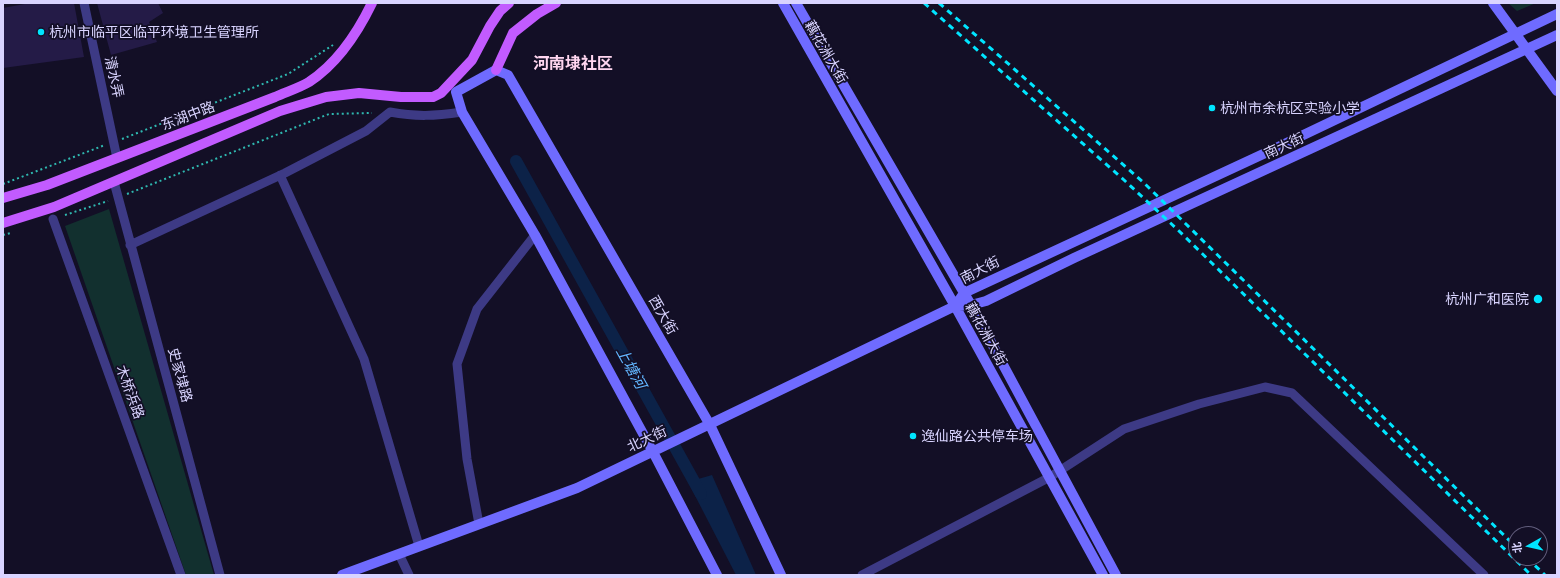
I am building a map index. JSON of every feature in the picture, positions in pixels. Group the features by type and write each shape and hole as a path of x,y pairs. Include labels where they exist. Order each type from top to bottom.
{"main road":[{"name":"东湖中路","path":"3,198 47,185 275,97 309,82 337,59 361,26 372,3"},
{"path":"452,88 472,60 490,26 500,11 509,3"},
{"path":"3,223 54,207 280,111 326,97 359,93 401,97 433,97 441,94 496,70 513,33 537,14 556,3"},
{"name":"藕花洲大街","path":"782,3 955,306 1103,575"},
{"name":"藕花洲大街","path":"796,3 964,292 1059,472 1116,575"},
{"path":"1493,3 1557,91"},
{"name":"南大街","path":"955,306 964,292 1274,149 1557,14"},
{"name":"南大街","path":"955,306 971,306 986,301 1074,258 1557,35"},
{"name":"西大街","path":"496,70 508,75 710,425 781,575"},
{"path":"452,88 462,112 534,235 653,452 718,575"},
{"name":"北大街","path":"342,575 577,488 955,306"}],"street":[{"name":"清水弄","path":"84,3 118,158"},
{"path":"130,245 280,175 366,131 390,112 412,116 462,112"},
{"path":"280,175 364,359 419,546"},
{"name":"史家埭路","path":"114,182 117,198 220,575"},
{"name":"木桥浜路","path":"53,219 181,575"},
{"path":"479,524 467,458 457,364 477,308 534,235"},
{"path":"862,575 1059,472 1124,429 1199,404 1265,387 1292,393 1483,575"},
{"path":"399,554 409,575"}],"path":[{"path":"3,184 288,74 334,44"},
{"path":"53,219 117,198 329,114 390,112"},
{"path":"3,236 17,231"}],"green space":[{"path":"1508,3 1536,3 1517,11"},
{"path":"109,209 214,575 186,575 65,226"}],"water":[{"path":"712,475 756,575 736,575 688,482"}],"building":[{"name":"杭州市临平区临平环境卫生管理所","path":"30,3 74,3 84,57 3,68 3,8"},
{"path":"97,3 158,3 163,13 149,22 157,42 111,55"}],"waterway":[{"name":"上塘河","path":"516,161 701,494"}],"railway":[{"path":"924,3 1124,180 1178,230 1531,575"},
{"path":"939,3 1143,182 1508,539"},
{"path":"1535,566 1545,575"}],"place":[{"name":"杭州市临平区临平环境卫生管理所","path":"41,32"},
{"name":"杭州市余杭区实验小学","path":"1212,108"},
{"name":"杭州广和医院","path":"1538,299"},
{"name":"逸仙路公共停车场","path":"913,436"}],"district":[{"name":"河南埭社区","path":"573,64"}]}
